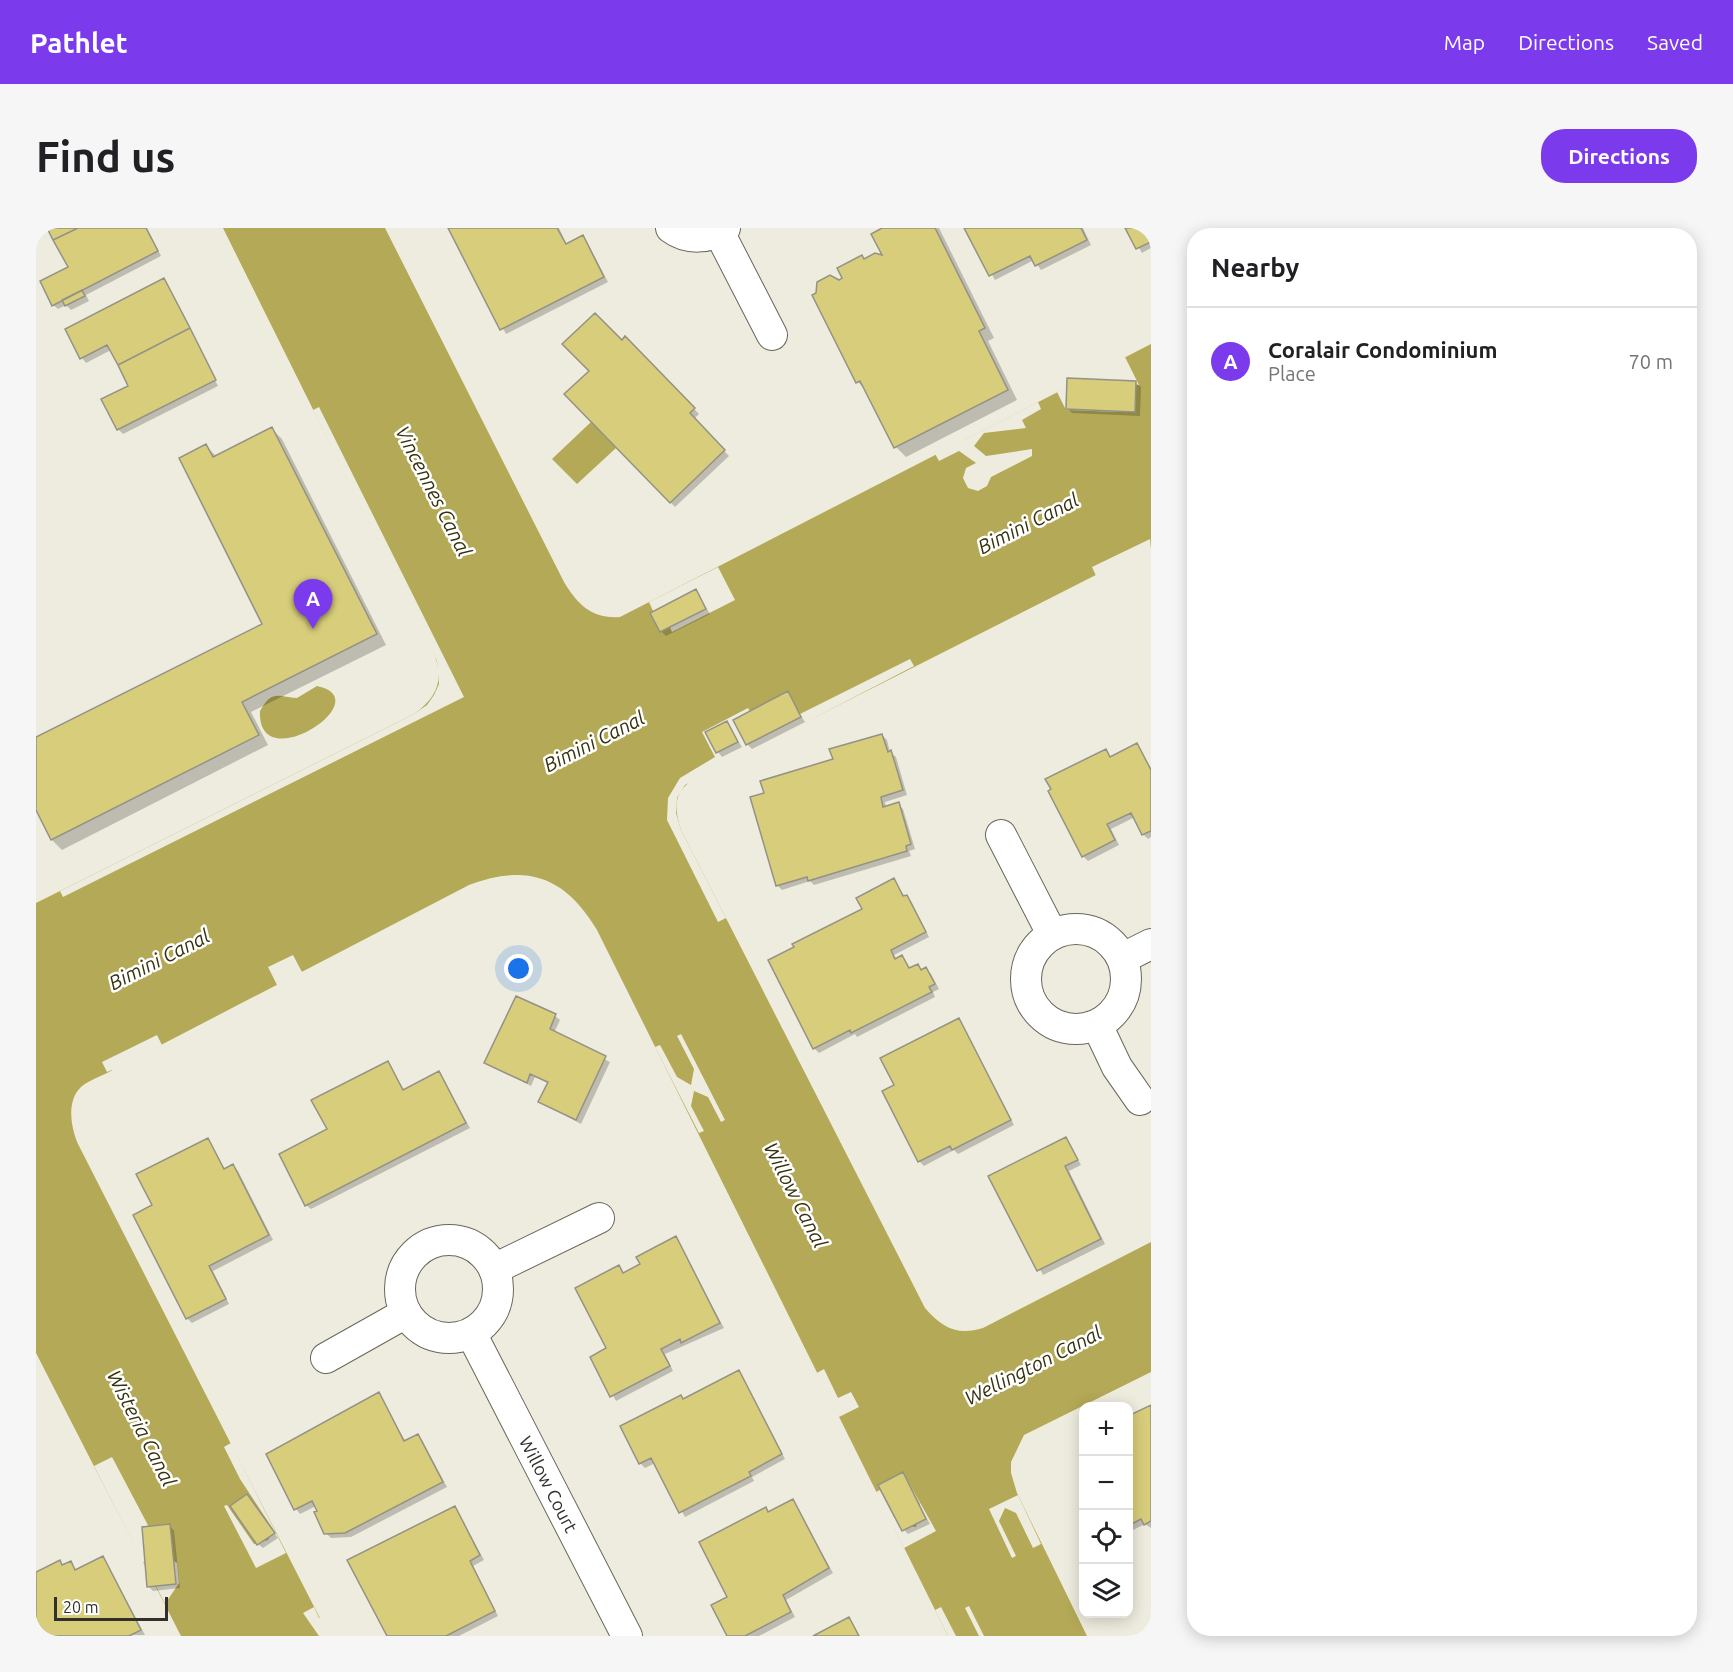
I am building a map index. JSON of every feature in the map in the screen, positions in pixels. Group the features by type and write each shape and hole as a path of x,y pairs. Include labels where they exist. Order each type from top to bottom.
{"street":[{"path":"671,228 692,237 722,230 772,335"},
{"path":"1000,836 1052,934"},
{"path":"1068,929 1086,929 1103,935 1123,958 1127,980 1124,997 1114,1013 1097,1025 1084,1029 1066,1029 1050,1022 1036,1011 1028,995 1025,978 1029,960 1038,946 1052,934 1068,929"},
{"path":"1123,958 1151,944"},
{"path":"1097,1025 1117,1067 1140,1100"},
{"path":"494,1269 599,1218"},
{"path":"442,1239 472,1245 485,1254 494,1269 498,1283 492,1312 471,1333 442,1338 428,1334 415,1325 406,1313 399,1290 400,1279 410,1258 427,1244 442,1239"},
{"path":"326,1358 406,1313"},
{"name":"Willow Court","path":"471,1333 627,1636"}],"water":[{"path":"223,228 385,228 564,582 580,604 601,616 620,617 1151,344 1151,547 697,777 689,782 680,793 676,806 681,830 925,1308 931,1315 944,1325 958,1330 983,1328 1151,1242 1151,1372 1091,1402 1079,1402 1079,1408 1024,1435 1011,1462 1011,1473 1017,1493 1087,1636 948,1636 597,930 585,912 558,887 543,879 509,875 469,885 90,1081 76,1093 71,1115 78,1144 329,1636 181,1636 36,1353 36,903 414,714 429,700 437,685 438,668 432,649"},
{"path":"591,422 616,448 577,484 552,459"},
{"path":"317,686 333,694 335,705 326,718 311,729 294,737 277,738 264,730 260,711 268,700 276,696 297,698"}],"pier":[{"path":"1125,357 1139,385 1091,382 1117,406 1117,412 1066,410 1057,392 1092,374 1091,371"},
{"path":"1038,402 1041,409 1022,420 1026,428 984,433 974,446 986,456 1032,449 1032,456 991,477 987,486 978,491 968,488 963,478 966,468 976,463 959,451 939,461 934,452 960,439 962,441"},
{"path":"319,407 464,697 63,897 60,891 414,714 427,705 434,695 439,684 437,661 313,410"},
{"path":"1150,539 1151,551 1097,578 1092,567"},
{"path":"718,567 735,600 672,632 669,625 654,613 649,602"},
{"path":"910,659 914,666 685,785 677,798 676,813 681,830 726,918 718,922 667,820 668,798 680,778 715,757 702,732 748,708 762,733"},
{"path":"293,955 302,972 305,971 306,974 276,989 277,985 268,967"},
{"path":"681,1034 725,1120 721,1122 708,1097 694,1091 691,1106 704,1131 699,1133 655,1047 660,1045 677,1077 691,1085 694,1069 677,1036"},
{"path":"157,1035 162,1045 133,1060 134,1063 113,1073 112,1070 107,1072 102,1062"},
{"path":"824,1369 838,1398 851,1392 859,1407 839,1417 815,1374"},
{"path":"231,1443 286,1553 256,1568 224,1506 227,1505 254,1544 268,1540 273,1529 240,1479 224,1447"},
{"path":"112,1457 150,1529 169,1558 177,1563 179,1583 165,1604 144,1562 141,1563 131,1544 133,1543 94,1466"},
{"path":"905,1476 936,1531 904,1548 894,1528 891,1529 876,1492 880,1490 894,1517 903,1525 916,1527 920,1504"},
{"path":"1018,1495 1041,1544 1033,1548 1016,1513 1005,1508 999,1521 1016,1556 1012,1558 989,1509"},
{"path":"969,1606 984,1636 979,1636 965,1608"},
{"path":"314,1607 332,1636 319,1636 303,1613"},
{"path":"941,1607 956,1636 948,1636 935,1610"}],"building":[{"path":"47,228 78,228 53,240"},
{"path":"78,228 146,228 158,251 52,306 40,281 68,267 53,240"},
{"path":"448,228 557,228 566,244 583,235 604,277 500,330"},
{"path":"882,228 935,228 985,328 979,331 1008,390 894,448 860,381 856,383 812,295 816,293 817,282 830,275 839,280 842,278 837,268 862,255 864,259 875,253 882,255 871,234"},
{"path":"964,228 1081,228 1087,240 1035,266 1030,256 989,276"},
{"path":"1125,228 1151,228 1151,242 1136,249"},
{"path":"164,278 190,328 118,365 107,345 80,359 65,329"},
{"path":"82,290 85,296 65,306 62,300"},
{"path":"595,313 622,340 625,336 695,408 690,413 725,450 670,503 564,394 589,371 562,344"},
{"path":"190,328 216,380 117,430 101,399 128,386 118,365"},
{"path":"1067,378 1136,381 1135,412 1066,409"},
{"path":"272,427 377,634 242,702 259,735 51,840 36,810 36,737 262,624 179,458 206,444 213,457"},
{"path":"696,589 706,609 660,632 650,613"},
{"path":"788,691 801,717 746,745 733,720"},
{"path":"727,721 738,742 716,753 705,732"},
{"path":"882,734 888,752 891,750 903,790 881,797 883,807 899,802 911,844 906,846 907,851 808,881 807,877 776,886 750,797 764,793 760,781 833,759 829,749"},
{"path":"1137,743 1151,770 1151,831 1142,835 1131,813 1107,824 1115,840 1082,857 1048,791 1051,789 1045,779 1106,749 1110,757"},
{"path":"894,878 903,896 907,895 926,932 891,950 895,959 902,955 909,968 918,964 921,970 926,967 935,984 929,987 932,992 851,1033 850,1030 813,1049 768,960 794,947 792,944 862,909 856,898"},
{"path":"516,996 556,1014 550,1029 606,1056 576,1120 538,1102 548,1082 530,1074 527,1083 484,1063"},
{"path":"959,1018 1011,1120 952,1150 950,1146 918,1162 882,1091 894,1085 880,1058"},
{"path":"388,1061 403,1090 439,1071 466,1123 305,1206 279,1154 327,1129 311,1100"},
{"path":"1066,1137 1078,1160 1065,1166 1101,1239 1037,1271 988,1176"},
{"path":"208,1138 224,1169 233,1164 269,1235 209,1266 226,1299 186,1319 133,1215 152,1205 136,1174"},
{"path":"676,1236 720,1323 681,1343 680,1339 661,1349 670,1366 610,1397 590,1357 606,1348 575,1288 619,1265 623,1273 640,1264 636,1257"},
{"path":"739,1370 782,1454 749,1472 751,1476 679,1513 651,1458 639,1464 620,1426 681,1395 683,1399"},
{"path":"379,1392 404,1441 418,1434 443,1482 345,1533 324,1534 314,1512 317,1511 312,1501 294,1510 266,1454"},
{"path":"1151,1405 1151,1521 1144,1525 1141,1519 1133,1523 1133,1414"},
{"path":"903,1472 926,1519 902,1531 878,1485"},
{"path":"247,1494 275,1533 257,1545 230,1506"},
{"path":"793,1499 829,1568 783,1595 791,1612 745,1636 727,1636 711,1605 727,1597 699,1542 766,1507 768,1512"},
{"path":"455,1506 480,1555 470,1561 495,1611 446,1636 387,1636 347,1560"},
{"path":"170,1524 176,1584 147,1587 142,1527"},
{"path":"103,1556 141,1630 129,1636 36,1636 36,1572 60,1560 62,1565 71,1561 75,1570"},
{"path":"849,1617 859,1636 813,1636"}],"place":[{"name":"Coralair Condominium","path":"313,629"}],"water label":[{"name":"Vincennes Canal","path":"434,491"},
{"name":"Bimini Canal","path":"1028,523"},
{"name":"Bimini Canal","path":"594,741"},
{"name":"Bimini Canal","path":"159,959"},
{"name":"Willow Canal","path":"796,1195"},
{"name":"Wellington Canal","path":"1033,1365"},
{"name":"Wisteria Canal","path":"142,1428"}]}
